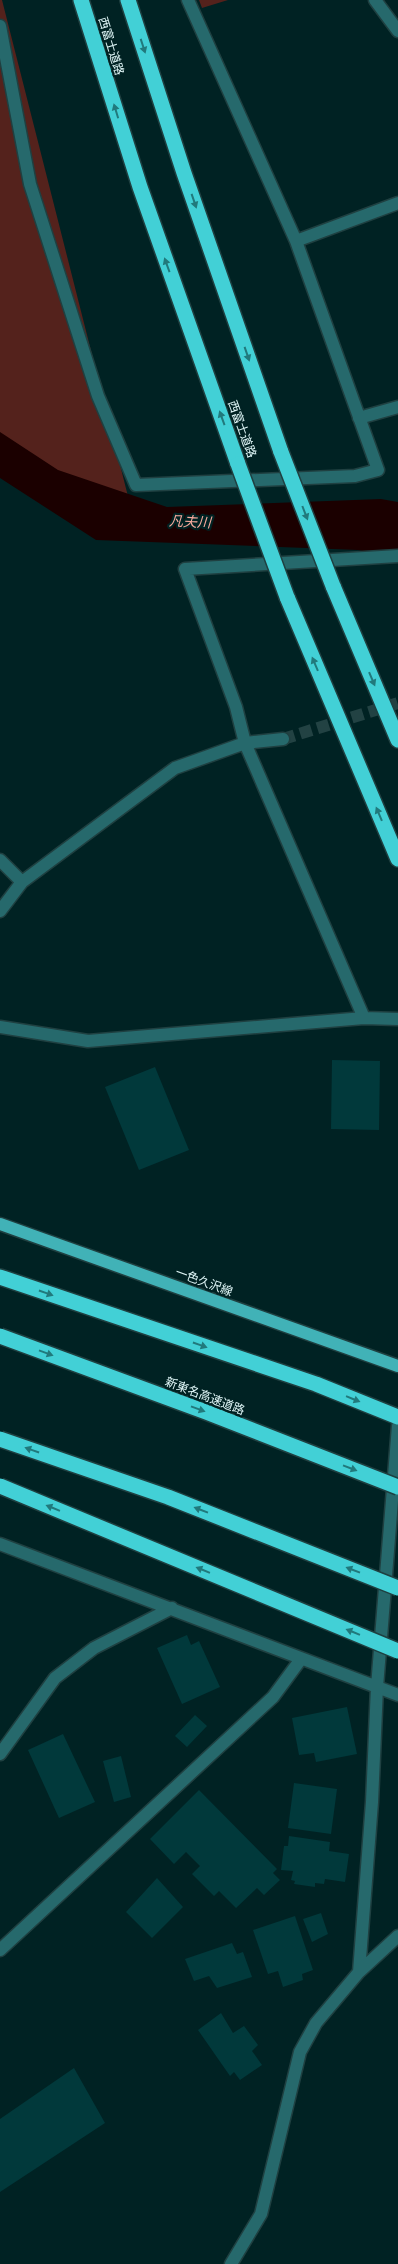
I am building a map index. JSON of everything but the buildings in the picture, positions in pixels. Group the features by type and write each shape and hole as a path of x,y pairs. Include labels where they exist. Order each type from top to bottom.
{"highway":[{"name":"西富士道路","path":"81,0 140,187 287,597 398,859"},
{"path":"128,0 184,173 281,452 333,586 398,740"},
{"path":"0,1277 316,1384 398,1417"},
{"name":"新東名高速道路","path":"0,1336 206,1412 398,1487"},
{"path":"0,1439 168,1497 398,1588"},
{"path":"0,1486 398,1651"}],"main road":[{"name":"一色久沢線","path":"0,1224 398,1366"}],"street":[{"path":"0,26 30,184 98,396 136,485 356,476 378,470 296,241 188,0"},
{"path":"375,0 398,31"},
{"path":"296,241 398,203"},
{"path":"359,418 398,406"},
{"path":"364,1018 245,743 236,708 185,569 398,556"},
{"path":"0,911 22,882 175,768 245,743 283,739"},
{"path":"0,860 22,882"},
{"path":"0,1027 88,1041 364,1018 398,1020"},
{"path":"359,1972 372,1802 377,1686 398,1426"},
{"path":"0,1544 398,1695"},
{"path":"0,1754 55,1678 94,1648 172,1608"},
{"path":"0,1950 274,1697 301,1659"},
{"path":"231,2264 261,2214 300,2052 316,2023 359,1972 398,1936"}],"shaded area":[{"path":"0,0 2,0 134,520 0,454"},
{"path":"199,0 228,0 202,8"}],"water":[{"name":"凡夫川","path":"0,432 58,470 167,507 381,499 398,502 398,559 358,550 96,540 0,478"}],"tunnel":[{"path":"283,739 398,703"}]}
